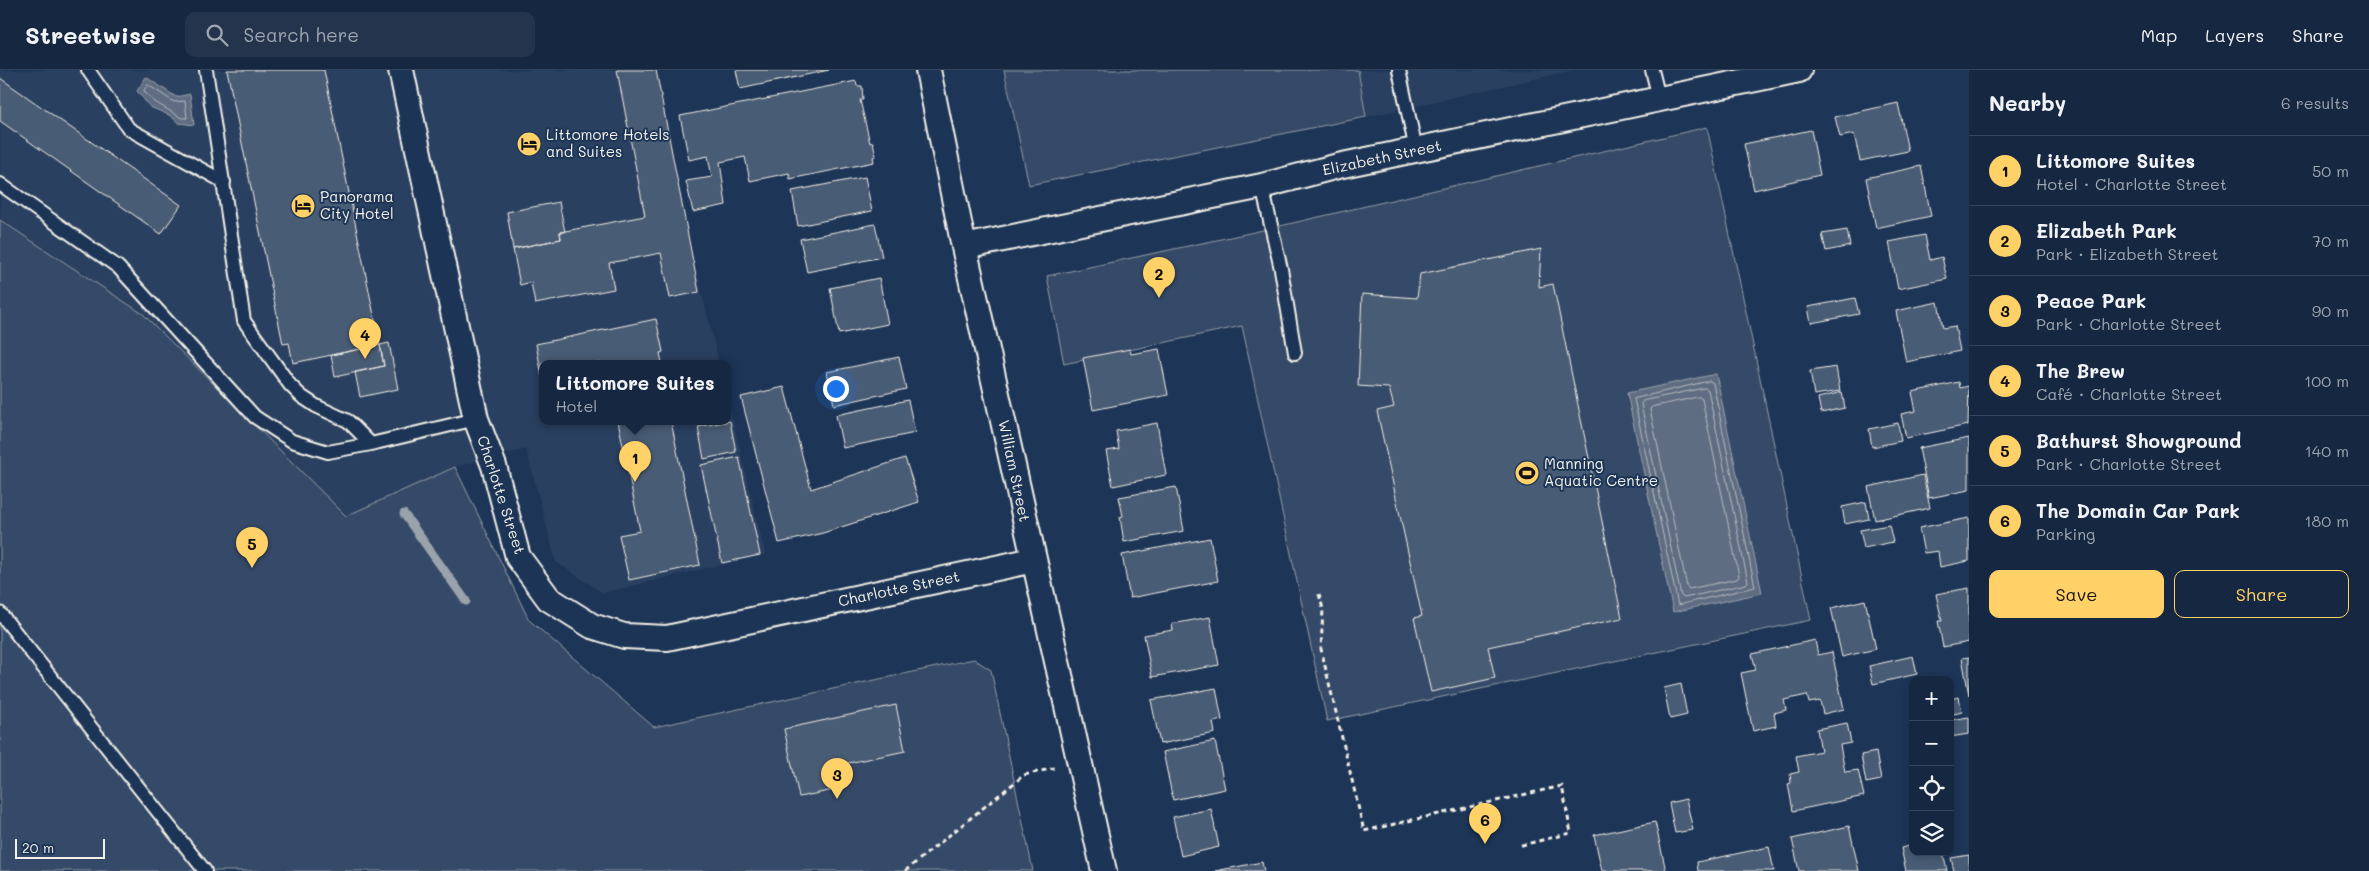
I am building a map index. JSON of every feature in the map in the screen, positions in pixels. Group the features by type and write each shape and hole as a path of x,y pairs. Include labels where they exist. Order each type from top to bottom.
{"street":[{"name":"Charlotte Street","path":"401,70 476,419 494,466 518,557 549,599 592,626 624,636 667,638 1034,560"},
{"name":"William Street","path":"928,70 964,247 1104,871"},
{"name":"Elizabeth Street","path":"964,247 1262,186 1338,166 1799,70"}],"lane":[{"path":"88,70 129,130 224,182"},
{"path":"206,70 244,321 290,385 301,396 316,406 348,421 371,444"},
{"path":"1400,70 1416,150"},
{"path":"1652,70 1659,98"},
{"path":"0,184 118,267 255,417 292,441 328,452 371,444 476,419"},
{"path":"1262,186 1281,269 1295,353"},
{"path":"0,613 205,871"}],"path":[{"path":"1319,594 1323,610 1321,649 1364,830 1562,786 1572,833 1518,846"},
{"path":"904,871 1024,775 1079,762"}],"shaded area":[{"path":"0,70 647,70 718,360 539,360 539,425 731,425 731,412 765,554 603,593 556,562 526,449 455,467 346,517 143,314 0,219"},
{"path":"1004,70 1358,70 1366,117 1029,185"},
{"path":"1358,70 1574,70 1366,117"},
{"name":"Manning Aquatic Centre","path":"1707,127 1811,620 1327,721 1242,326 1064,364 1047,276 1254,232"},
{"path":"0,220 143,314 346,516 455,467 529,620 654,727 974,659 991,670 1033,871 0,871"}],"water":[{"path":"146,77 176,97 190,94 194,125 179,123 169,115 150,107 137,91"},
{"path":"1716,374 1762,593 1673,612 1627,393"}],"building":[{"name":"Panorama City Hotel","path":"227,70 324,70 380,345 293,363 289,343 283,344"},
{"path":"617,70 656,70 699,292 670,298 661,253 609,263 614,289 535,304 531,282 520,285 513,249 561,239 560,232 645,216"},
{"path":"736,70 829,70 740,89"},
{"path":"0,78 181,205 161,234 0,121"},
{"path":"856,81 857,86 862,86 863,100 860,100 870,143 873,142 876,156 873,157 874,162 790,179 789,173 750,181 745,157 720,162 726,205 693,212 686,181 712,177 708,156 689,160 680,116"},
{"path":"1898,103 1908,151 1860,161 1854,134 1840,137 1835,117"},
{"path":"1811,130 1820,175 1754,190 1744,144"},
{"path":"1921,166 1931,216 1876,228 1866,178"},
{"path":"865,177 872,211 798,226 792,191"},
{"path":"559,202 565,232 560,232 561,239 513,249 507,212"},
{"path":"875,224 882,257 807,272 800,239"},
{"path":"1847,230 1850,246 1826,251 1822,234"},
{"path":"1925,235 1930,260 1942,257 1947,279 1898,289 1889,242"},
{"path":"1541,249 1539,287 1553,284 1622,618 1488,647 1495,678 1431,692 1414,618 1422,616 1377,411 1394,407 1389,388 1358,386 1362,294 1417,298 1420,274"},
{"path":"879,278 888,324 839,334 830,288"},
{"path":"1855,298 1859,314 1811,323 1808,307"},
{"path":"1938,302 1943,328 1955,326 1960,351 1906,362 1896,311"},
{"path":"656,319 663,352 660,353 661,360 539,360 536,344"},
{"path":"389,343 398,389 360,397 355,372 384,366 380,345"},
{"path":"380,345 384,366 335,377 331,355"},
{"path":"1130,349 1131,354 1159,349 1168,395 1093,410 1083,358"},
{"path":"899,357 906,389 834,405 827,372"},
{"path":"1836,367 1840,391 1814,395 1810,371"},
{"path":"1959,382 1960,388 1969,386 1968,425 1906,438 1901,414 1916,411 1912,392"},
{"path":"784,387 811,489 905,458 919,502 823,533 779,543 741,397"},
{"path":"1842,392 1845,408 1821,413 1818,398"},
{"path":"908,400 915,433 843,448 836,415"},
{"path":"1157,423 1166,475 1113,486 1106,451 1119,449 1116,431"},
{"path":"1898,423 1901,441 1872,447 1869,429"},
{"path":"619,425 672,425 700,565 629,580 619,535 640,531"},
{"path":"731,425 736,452 704,459 698,427"},
{"path":"1969,438 1969,490 1929,498 1919,448"},
{"path":"739,457 760,555 722,563 701,465"},
{"path":"1923,475 1930,508 1875,520 1868,487"},
{"path":"1176,487 1184,531 1124,542 1120,517 1123,516 1119,497"},
{"path":"1866,502 1869,519 1845,524 1842,507"},
{"path":"1969,518 1969,561 1940,567 1938,551 1924,553 1919,528"},
{"path":"1889,525 1893,542 1864,548 1860,530"},
{"path":"1210,538 1218,581 1130,598 1122,555"},
{"path":"1969,588 1969,642 1943,647 1938,621 1942,621 1936,594"},
{"path":"1865,600 1876,649 1842,657 1831,608"},
{"path":"1210,617 1219,665 1152,677 1144,635 1173,630 1172,624"},
{"path":"1815,640 1818,655 1832,652 1844,709 1823,714 1820,701 1809,703 1807,695 1784,700 1786,710 1774,713 1776,726 1753,731 1741,673 1756,670 1752,654"},
{"path":"1913,656 1917,674 1873,684 1869,666"},
{"path":"1969,657 1969,695 1962,658"},
{"path":"1681,684 1687,715 1670,719 1664,688"},
{"path":"1216,688 1222,720 1213,722 1215,733 1160,744 1151,700"},
{"path":"1959,697 1962,712 1954,714 1954,698"},
{"path":"896,705 905,751 839,765 844,788 799,797 784,729"},
{"path":"1969,717 1969,734 1954,736 1954,719"},
{"path":"1847,723 1851,743 1840,745 1845,772 1858,770 1864,796 1793,811 1788,784 1791,783 1790,774 1799,772 1796,756 1821,751 1817,729"},
{"path":"1215,741 1225,789 1173,800 1163,752"},
{"path":"1876,752 1881,780 1866,783 1861,755"},
{"path":"1686,799 1693,830 1675,833 1669,803"},
{"path":"1211,809 1219,847 1181,856 1173,817"},
{"path":"1655,822 1666,871 1602,871 1594,835"},
{"path":"1849,826 1859,871 1799,871 1792,839"},
{"path":"1909,846 1909,856 1944,856 1947,871 1906,871 1901,848"},
{"path":"1769,847 1774,871 1698,871 1697,862"},
{"path":"1969,855 1969,871 1954,871 1951,858"},
{"path":"1262,862 1264,871 1215,871"}],"waterway":[{"path":"404,514 466,601"}],"place":[{"name":"Littomore Hotels and Suites","path":"529,144"},
{"name":"Panorama City Hotel","path":"303,206"},
{"name":"Elizabeth Park","path":"1159,298"},
{"name":"The Brew","path":"365,359"},
{"name":"Manning Aquatic Centre","path":"1527,473"},
{"name":"Littomore Suites","path":"635,482"},
{"name":"Bathurst Showground","path":"252,568"},
{"name":"Peace Park","path":"837,799"},
{"name":"The Domain Car Park","path":"1485,844"}]}
